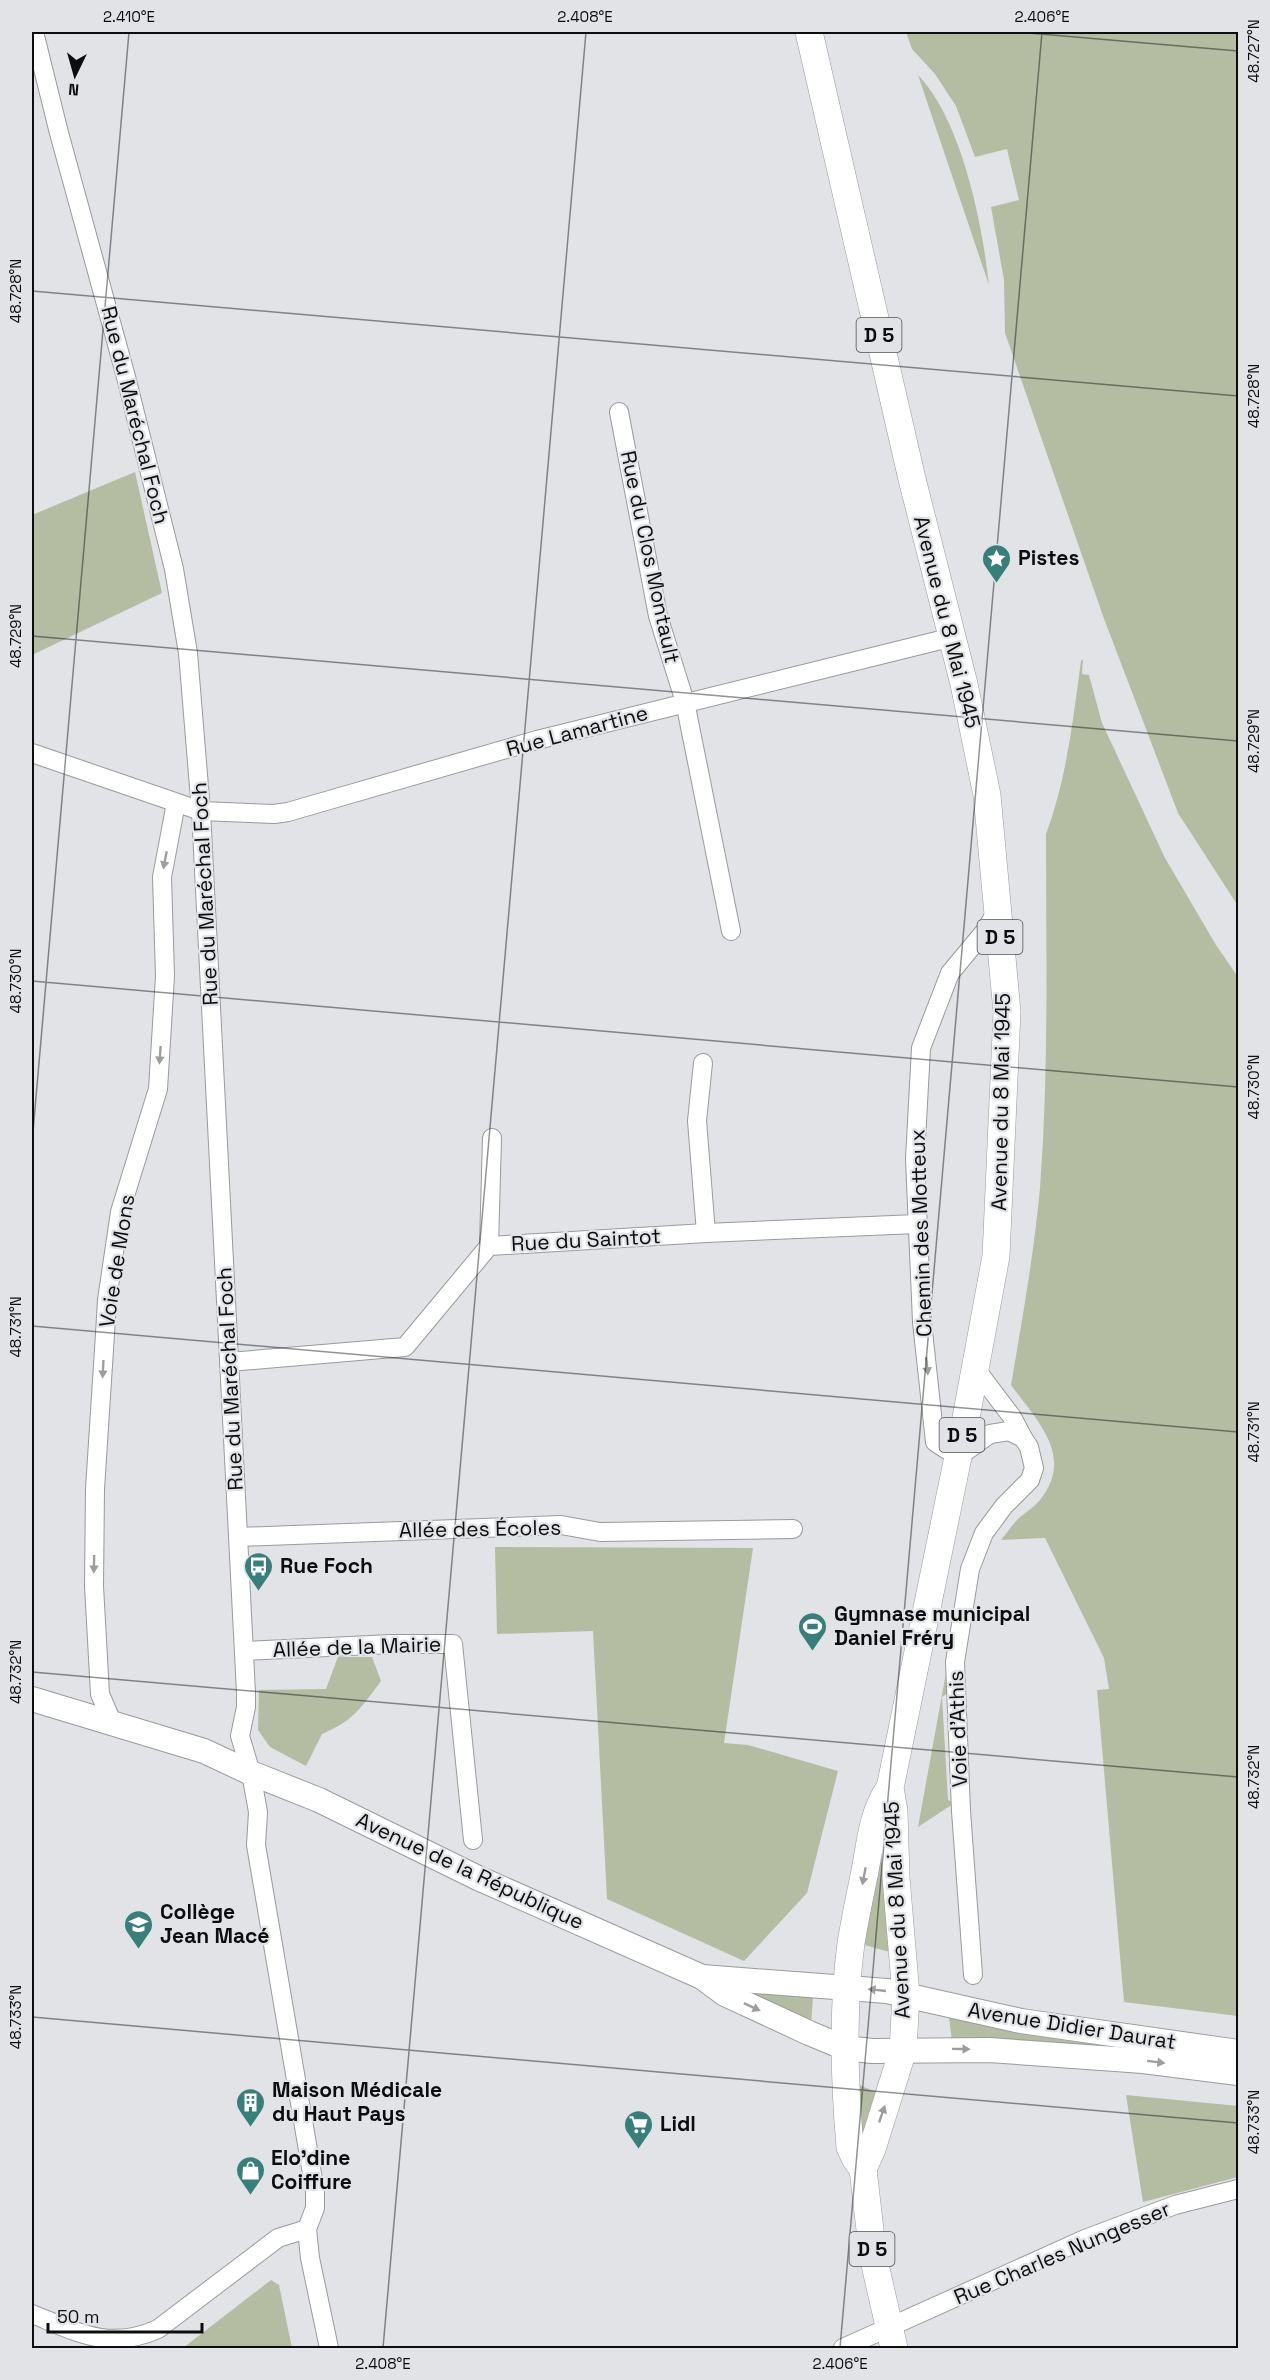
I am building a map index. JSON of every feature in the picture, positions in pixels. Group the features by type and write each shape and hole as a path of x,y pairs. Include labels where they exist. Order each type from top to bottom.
{"main road":[{"name":"Avenue du 8 Mai 1945","path":"809,32 912,479 953,637 987,795 1007,1011 996,1256 958,1457 890,1788 894,1811 894,1858 906,1995 903,2050 872,2149 863,2169"},
{"name":"Avenue de la République","path":"32,1699 204,1751 251,1773 319,1800 478,1878 702,1977 725,1994 845,2048 872,2051 903,2050"},
{"name":"Avenue du 8 Mai 1945","path":"890,1788 882,1799 875,1819 851,1945 844,2068 850,2147 863,2169 873,2256 892,2338"},
{"name":"Avenue Didier Daurat","path":"702,1977 887,1991 1021,2021 1239,2052"},
{"name":"Avenue Didier Daurat","path":"903,2050 989,2050 1143,2061 1239,2073"}],"street":[{"name":"Rue du Maréchal Foch","path":"34,32 59,133 126,377 174,569 188,653 201,811 239,1537 246,1707 240,1736 251,1773 258,1812 256,1845 315,2191 315,2208 307,2229"},
{"name":"Rue du Clos Montault","path":"620,412 658,616 684,702 731,931"},
{"name":"Rue Lamartine","path":"32,753 201,811 274,814 288,812 537,740 953,637"},
{"name":"Voie de Mons","path":"112,1722 100,1694 94,1586 95,1489 107,1299 120,1212 158,1089 165,976 162,877 176,803"},
{"name":"Chemin des Motteux","path":"958,1457 935,1442 922,1323 915,1159 921,1048 950,973 985,931 998,911"},
{"path":"703,1063 698,1120 706,1233"},
{"path":"489,1246 492,1138"},
{"name":"Rue du Saintot","path":"229,1362 405,1347 489,1246 706,1233 918,1224"},
{"path":"975,1368 1012,1417 1023,1438"},
{"path":"958,1457 994,1433 1009,1431 1023,1438"},
{"name":"Voie d'Athis","path":"973,1975 961,1811 955,1662 970,1569 984,1533 1004,1506 1030,1480 1034,1468 1029,1447 1023,1438"},
{"name":"Allée des Écoles","path":"239,1537 561,1525 600,1532 793,1529"},
{"name":"Allée de la Mairie","path":"244,1651 392,1644 453,1644 473,1840"},
{"name":"Rue Charles Nungesser","path":"843,2349 892,2338 988,2281 1086,2239 1175,2205 1239,2189"},
{"path":"32,2314 84,2335 103,2339 119,2340 144,2335 158,2329 278,2238 307,2229 310,2258 329,2349"}],"green space":[{"path":"906,32 1238,32 1238,906 1178,813 1103,616 1005,333 1004,280 991,207 1019,200 1007,149 975,157 956,106 935,74 912,49"},
{"path":"918,75 947,118 958,145 975,203 989,285"},
{"path":"135,472 162,593 32,655 32,515"},
{"path":"1083,659 1082,674 1089,675 1102,723 1165,858 1216,945 1238,977 1238,2016 1124,2002 1097,1690 1109,1689 1104,1658 1045,1538 1001,1540 1019,1518 1040,1500 1050,1484 1054,1469 1053,1454 1041,1426 1011,1385 1034,1237 1043,1144 1046,834 1064,770"},
{"path":"495,1547 753,1548 724,1743 748,1745 838,1771 807,1893 744,1961 607,1899 593,1631 497,1634"},
{"path":"338,1657 372,1657 381,1681 356,1713 322,1734 306,1766 270,1747 258,1730 259,1690 326,1689"},
{"path":"946,1673 948,1693 942,1697 948,1800 953,1804 918,1827"},
{"path":"885,1860 893,1953 861,1944 875,1867"},
{"path":"745,1991 813,1996 811,2025"},
{"path":"949,2017 1238,2057 952,2041"},
{"path":"855,2083 878,2093 869,2113 864,2133 861,2133"},
{"path":"1126,2095 1238,2106 1238,2177 1143,2202"},
{"path":"271,2280 279,2285 292,2348 183,2348"}],"place":[{"name":"Pistes","path":"997,584"},
{"name":"Rue Foch","path":"259,1592"},
{"name":"Gymnase municipal Daniel Fréry","path":"813,1652"},
{"name":"Collège Jean Macé","path":"139,1950"},
{"name":"Maison Médicale du Haut Pays","path":"251,2128"},
{"name":"Lidl","path":"639,2150"},
{"name":"Elo’dine Coiffure","path":"250,2196"}]}
